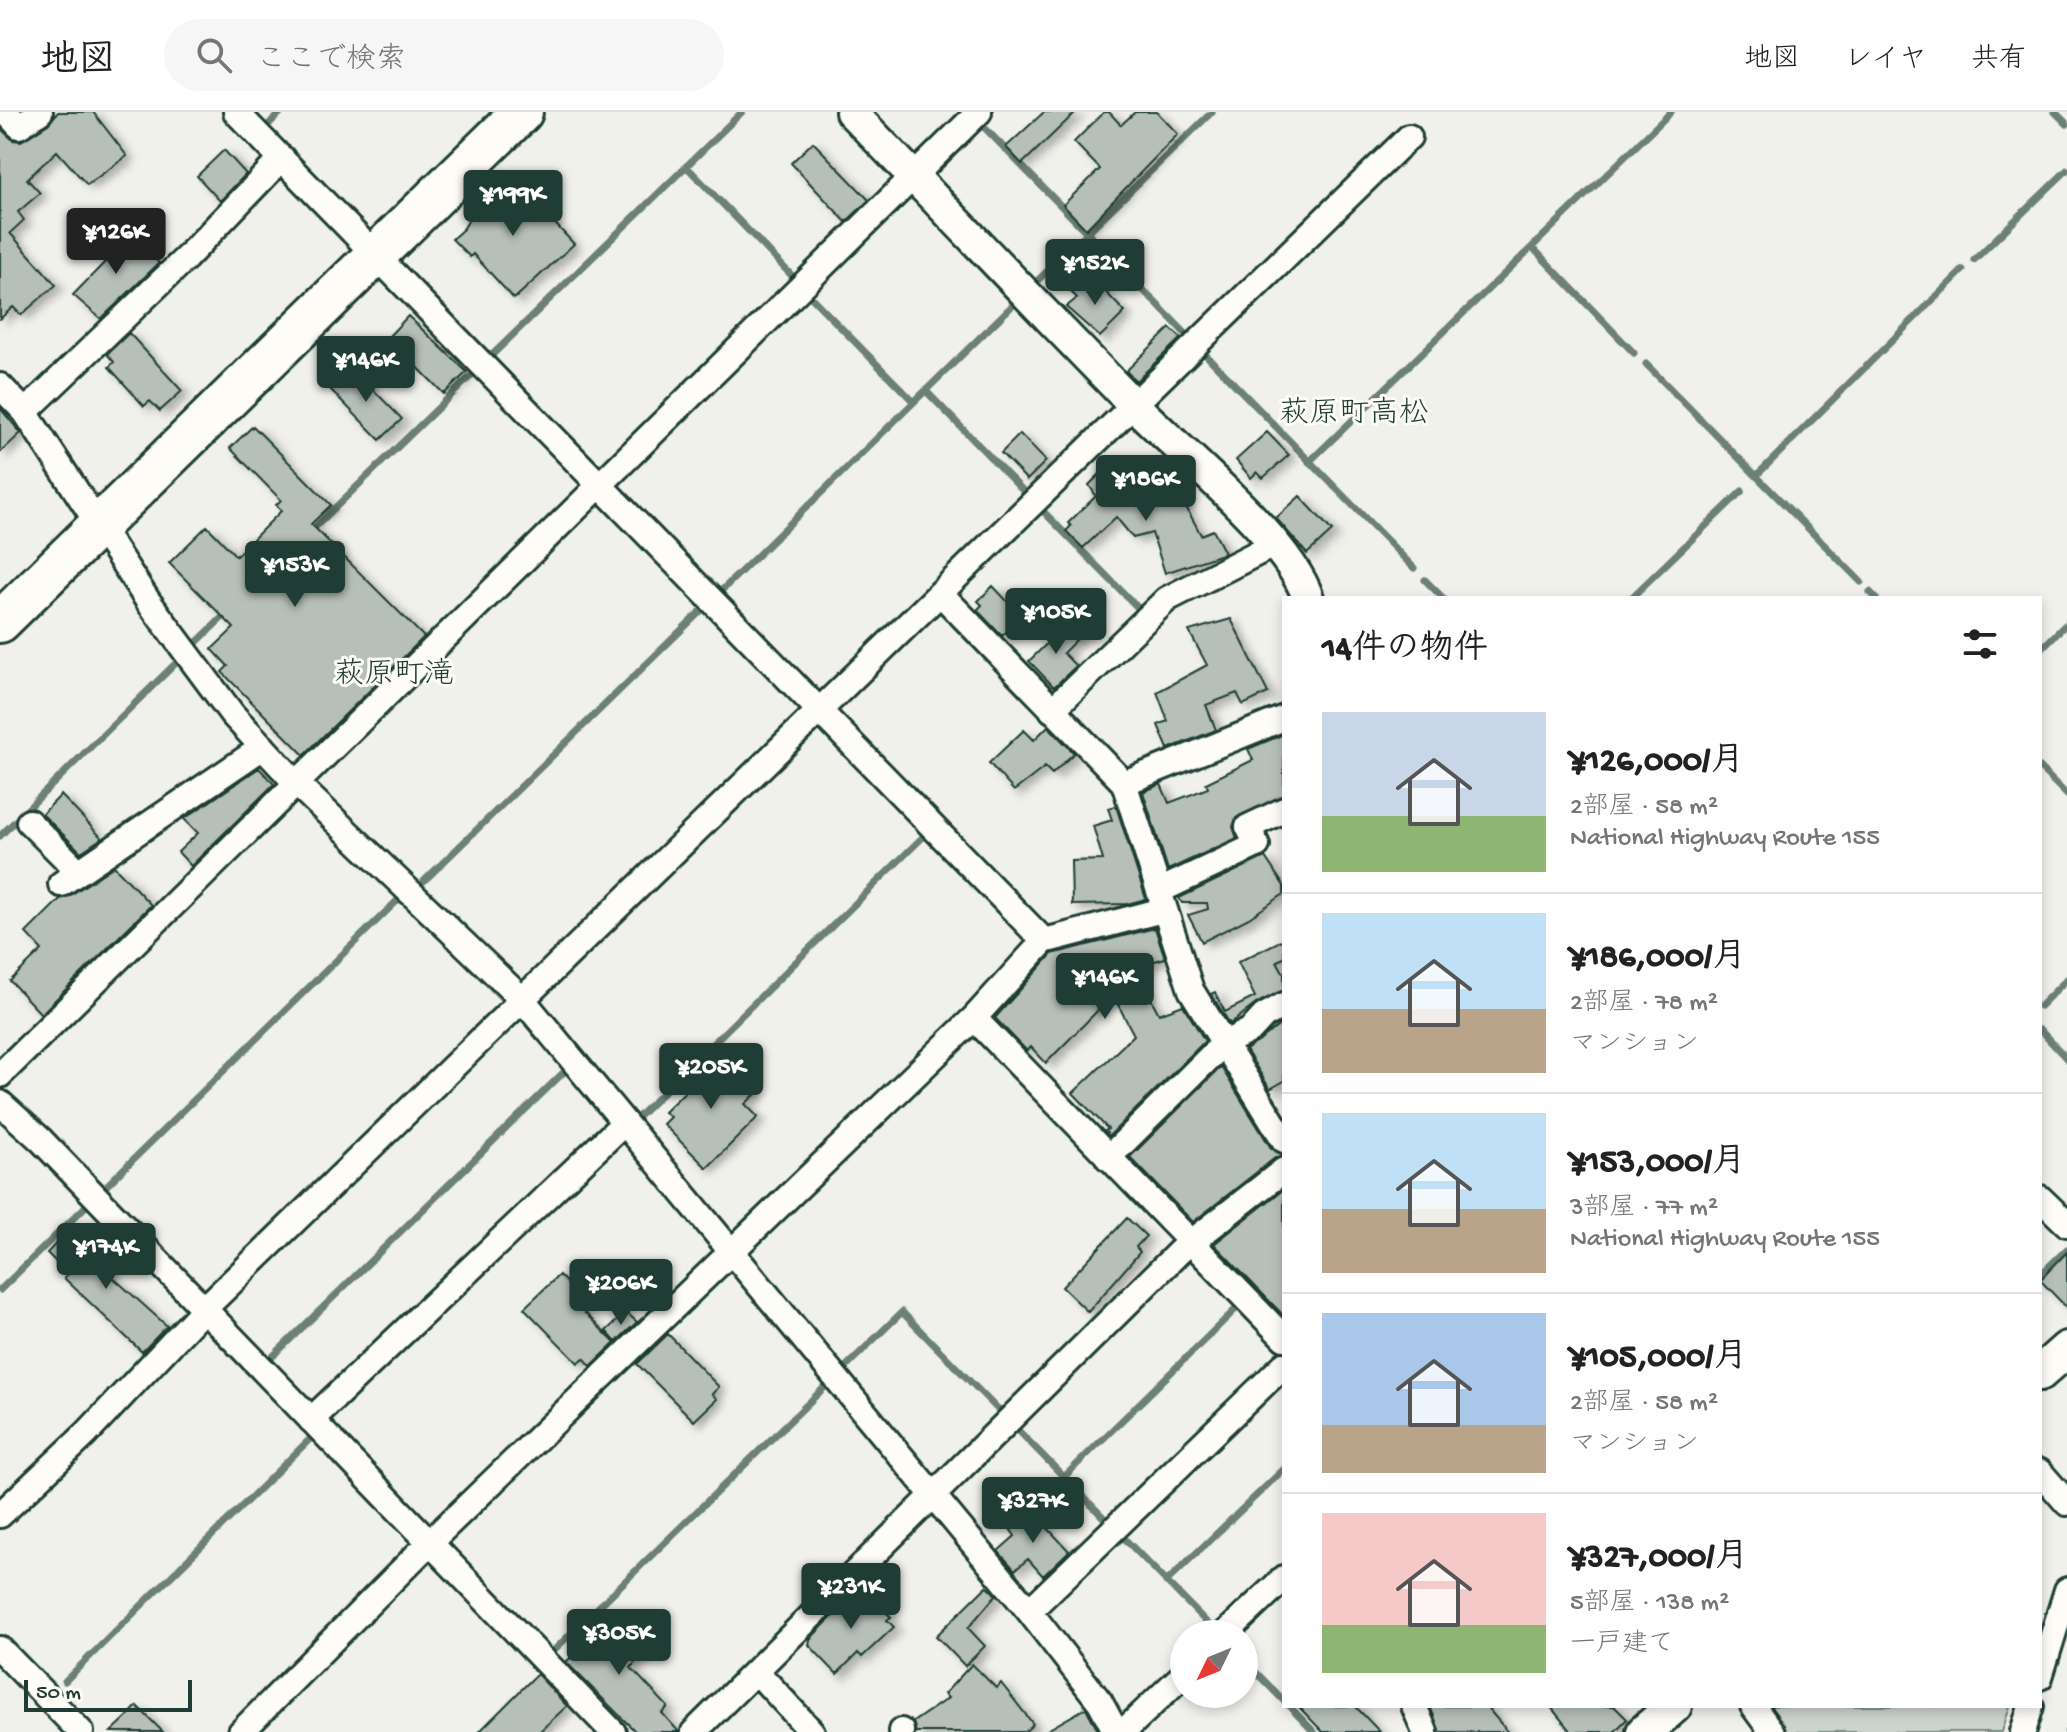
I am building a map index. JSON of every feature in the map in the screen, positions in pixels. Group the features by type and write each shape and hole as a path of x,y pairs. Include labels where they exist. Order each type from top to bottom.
{"highway":[{"path":"0,622 522,112"}],"main road":[{"path":"2042,1371 2067,1349"},
{"path":"1644,1732 1672,1708"}],"street":[{"path":"6,112 19,126 40,112"},
{"path":"236,112 1044,941"},
{"path":"851,112 1134,405 1275,544 1301,577 1307,596"},
{"path":"0,1075 979,112"},
{"path":"0,1515 86,1434 203,1310 1409,137"},
{"path":"25,412 186,258 282,158"},
{"path":"0,386 25,412 148,601 232,714 297,784 523,1000 1029,1611 1100,1702 1116,1732"},
{"path":"1052,710 1167,599 1275,544"},
{"path":"941,594 1124,783 1191,990 1282,1134"},
{"path":"1124,783 1282,719"},
{"path":"29,822 70,878 263,747"},
{"path":"241,1732 430,1542 974,1018 1044,941 1161,900 1257,845 1248,827 1282,811"},
{"path":"1108,1158 1223,1044 1251,1030 1264,1016 1282,1006"},
{"path":"974,1018 1282,1336"},
{"path":"0,1103 41,1140 613,1732"},
{"path":"311,1420 624,1123"},
{"path":"694,1732 1191,1243 1282,1172"},
{"path":"2042,1200 2067,1224"},
{"path":"1029,1611 1282,1367"},
{"path":"2042,1474 2067,1503"},
{"path":"1240,1620 1282,1580"},
{"path":"2042,1671 2067,1590"},
{"path":"0,1649 81,1732"},
{"path":"757,1672 812,1732"},
{"path":"1123,1732 1170,1687"},
{"path":"1415,1708 1425,1732"},
{"path":"1754,1708 1772,1732"},
{"path":"2023,1732 2030,1708"}],"shaded area":[{"path":"1765,1708 2009,1708 2002,1732 1783,1732"}],"building":[{"path":"58,112 93,112 127,156 87,185 57,151 27,179 40,193 18,212 24,220 10,233 56,285 21,315 13,307 0,319 0,128 13,140 21,141 48,124"},
{"path":"1044,112 1076,112 1022,164 1006,147"},
{"path":"1104,112 1109,112 1121,125 1135,112 1157,112 1178,134 1086,229 1063,205 1100,169 1074,142"},
{"path":"813,142 869,200 846,222 791,163"},
{"path":"224,150 246,174 220,201 197,176"},
{"path":"518,178 535,196 532,199 574,244 514,299 473,254 470,257 452,239 464,228 480,200 509,186"},
{"path":"124,236 131,243 135,239 159,263 101,319 73,295 105,262 98,256 117,237 120,240"},
{"path":"1088,243 1102,257 1082,276 1069,262"},
{"path":"1089,275 1125,312 1100,337 1066,307 1077,298 1071,292"},
{"path":"408,316 467,372 444,394 388,337"},
{"path":"1170,328 1181,338 1136,381 1126,371"},
{"path":"129,333 182,391 160,411 150,401 144,406 109,367 114,362 107,354"},
{"path":"352,368 402,419 380,440 330,389"},
{"path":"0,408 21,433 0,453"},
{"path":"253,426 331,505 311,524 424,637 304,755 222,672 228,666 212,649 234,628 169,563 207,526 236,556 281,511 276,505 281,500 230,448"},
{"path":"1267,432 1289,455 1263,478 1257,472 1251,478 1236,460"},
{"path":"1020,434 1046,461 1027,480 1001,453"},
{"path":"1106,468 1140,503 1171,487 1175,494 1178,492 1201,535 1213,530 1225,553 1165,573 1152,533 1133,538 1116,517 1083,548 1066,531 1071,526 1068,523 1096,496 1089,485"},
{"path":"1300,496 1332,531 1307,554 1276,518"},
{"path":"993,586 1022,617 1002,636 977,610 982,605 978,601"},
{"path":"1231,619 1268,693 1243,705 1237,693 1206,705 1216,730 1168,749 1158,725 1168,721 1157,692 1207,665 1189,631"},
{"path":"1069,622 1081,635 1063,653 1076,666 1054,687 1029,661"},
{"path":"1048,726 1074,753 1052,774 1045,767 1014,791 989,763 1024,730 1034,740"},
{"path":"1282,735 1282,796 1236,818 1233,827 1237,838 1168,870 1143,792 1161,784 1169,803 1208,788 1206,783 1253,760 1248,749"},
{"path":"259,768 274,784 191,866 178,852 198,833 184,819"},
{"path":"61,795 102,838 81,852 42,814"},
{"path":"1116,806 1146,899 1127,904 1072,905 1071,861 1103,860 1093,826 1112,820 1108,808"},
{"path":"1265,857 1282,883 1282,895 1249,918 1202,942 1188,915 1208,909 1207,903 1182,903 1179,898"},
{"path":"114,866 151,905 41,1014 10,981 42,950 26,933 60,899"},
{"path":"1155,928 1165,958 1134,967 1159,1014 1183,1005 1205,1041 1109,1136 1105,1131 1108,1129 1073,1093 1134,1035 1113,995 1046,1063 1031,1047 1027,1051 995,1018 1052,954"},
{"path":"1282,940 1282,959 1277,961 1282,970 1282,991 1257,1003 1230,1024 1211,994 1215,992 1225,1012 1255,997 1238,962"},
{"path":"1282,1023 1282,1082 1270,1089 1246,1050"},
{"path":"713,1051 756,1094 745,1104 758,1117 707,1168 663,1124 670,1117 664,1112 701,1076 694,1070"},
{"path":"1221,1067 1271,1148 1282,1154 1193,1222 1130,1157"},
{"path":"1282,1191 1282,1314 1214,1244"},
{"path":"1127,1218 1146,1236 1136,1247 1140,1252 1088,1312 1062,1287"},
{"path":"61,1238 72,1246 80,1238 86,1244 90,1240 115,1265 108,1273 167,1326 142,1352 64,1278 68,1274 47,1253"},
{"path":"2067,1252 2067,1308 2042,1282 2042,1278"},
{"path":"559,1275 585,1302 579,1307 615,1343 591,1366 584,1358 578,1363 524,1308"},
{"path":"626,1312 637,1322 616,1342 606,1331"},
{"path":"668,1334 719,1387 712,1394 717,1399 694,1421 637,1364"},
{"path":"1032,1511 1069,1551 1043,1576 1028,1559 1015,1570 998,1551 1015,1536 1010,1529"},
{"path":"987,1586 996,1595 968,1628 985,1646 965,1666 936,1636"},
{"path":"861,1588 891,1617 887,1620 894,1627 862,1657 858,1653 837,1674 809,1645 810,1639"},
{"path":"608,1612 642,1653 631,1668 668,1707 662,1713 679,1732 636,1732 566,1662 582,1647 577,1643"},
{"path":"972,1664 996,1688 1001,1683 1033,1724 1025,1732 916,1732 913,1722 948,1698 944,1694"},
{"path":"537,1674 567,1706 539,1732 479,1732"},
{"path":"137,1706 163,1732 111,1732 127,1717"},
{"path":"1086,1708 1099,1732 1044,1732"},
{"path":"1300,1708 1357,1708 1380,1732 1323,1732"},
{"path":"1431,1708 1488,1708 1508,1732 1440,1732"},
{"path":"1552,1708 1616,1708 1627,1719 1614,1732 1571,1732"}],"waterway":[{"path":"266,127 281,112"},
{"path":"489,358 742,112"},
{"path":"1035,283 1212,112"},
{"path":"1634,353 1532,247 1671,112"},
{"path":"2055,112 2067,124"},
{"path":"978,121 1192,340"},
{"path":"686,166 796,280"},
{"path":"1974,260 2067,170"},
{"path":"1309,462 1532,247"},
{"path":"1757,475 1963,270"},
{"path":"805,291 914,402"},
{"path":"720,592 1016,302"},
{"path":"1201,350 1414,568"},
{"path":"1646,364 1861,582"},
{"path":"309,533 475,372"},
{"path":"926,391 1029,497"},
{"path":"1633,596 1742,491"},
{"path":"1039,507 1143,613"},
{"path":"1425,580 1441,596"},
{"path":"1870,592 1874,596"},
{"path":"424,881 705,607"},
{"path":"196,643 229,611"},
{"path":"2042,648 2067,623"},
{"path":"0,836 176,663"},
{"path":"2042,770 2067,795"},
{"path":"636,1119 928,832"},
{"path":"99,1193 402,896"},
{"path":"472,967 508,1004"},
{"path":"2042,1004 2067,979"},
{"path":"528,1025 539,1038"},
{"path":"2042,1032 2067,1059"},
{"path":"266,1363 566,1070"},
{"path":"0,1290 87,1205"},
{"path":"2042,1273 2067,1249"},
{"path":"1063,1478 1240,1305"},
{"path":"550,1654 902,1312 1204,1620"},
{"path":"65,1681 315,1434"},
{"path":"1166,1582 1282,1471"},
{"path":"1258,1674 1282,1699"},
{"path":"1291,1708 1314,1732"}],"district":[{"name":"萩原町高松","path":"1354,411"},
{"name":"萩原町滝","path":"394,672"}]}
